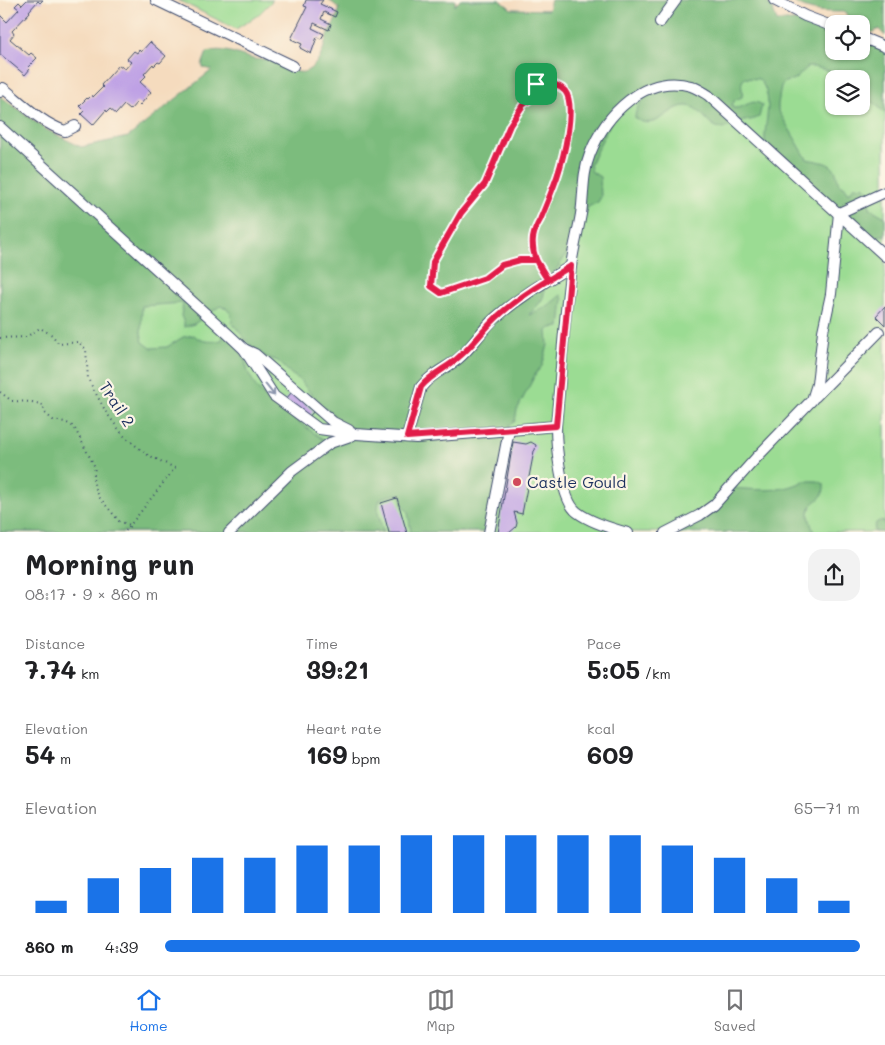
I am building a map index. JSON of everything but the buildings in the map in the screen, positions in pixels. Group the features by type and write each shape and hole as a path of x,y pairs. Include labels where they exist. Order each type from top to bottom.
{"street":[{"path":"156,0 293,66"},
{"path":"660,22 676,0"},
{"path":"774,0 805,16 825,24"},
{"path":"870,41 885,47"},
{"path":"628,532 598,523 572,508 558,462 556,426 571,266 581,212 583,180 590,154 600,132 614,112 627,101 662,84 691,86 708,95 885,256"},
{"path":"1,88 59,129 65,131 75,126"},
{"path":"0,127 244,349 274,396 319,429 356,434 407,437 556,426"},
{"path":"839,213 885,192"},
{"path":"812,400 817,384 822,331 831,294 839,213"},
{"path":"407,437 421,387 424,383 434,373 456,360 465,352 492,321 520,297 571,266"},
{"path":"665,532 714,505 756,458 880,332"},
{"path":"244,349 256,354 333,422 356,434"},
{"path":"489,532 509,430"},
{"path":"229,532 292,471 330,443 356,434"}],"path":[{"path":"536,260 520,260 502,265 485,278 441,293 431,286 433,262 461,213 485,184 510,125 523,105 534,96 536,84 543,84 555,85 565,90 570,103 567,133 557,176 533,236 533,253 548,280"},
{"name":"Trail 2","path":"0,338 26,337 40,328 52,335 59,344 78,342 86,349 88,379 106,412 123,435 146,454 175,468 124,532"},
{"path":"0,392 12,401 32,402 42,405 45,413 53,420 65,422 74,427 95,467 93,481 99,497 119,521 130,525"}],"green space":[{"path":"178,0 273,0 258,15 236,29"},
{"path":"329,0 455,0 455,6 460,0 500,0 511,9 548,10 551,0 766,0 772,8 777,21 803,21 825,24 825,60 870,60 870,44 885,50 885,113 870,99 870,70 826,70 815,67 807,67 797,78 785,82 781,86 778,110 807,159 833,167 839,184 844,186 849,193 855,186 865,187 871,193 869,204 871,209 885,217 885,235 864,234 765,146 768,102 764,86 759,79 745,78 742,85 742,97 735,100 732,105 733,108 737,108 755,102 758,103 762,105 759,117 725,128 713,125 698,110 688,106 675,109 656,121 650,123 643,122 635,118 635,114 649,92 615,114 590,164 592,172 600,177 601,197 598,202 588,207 576,240 556,270 538,289 544,289 543,297 529,315 549,305 561,295 563,299 560,327 550,328 547,331 548,345 542,366 536,373 517,410 515,421 510,425 489,532 411,532 408,512 402,504 401,495 397,494 381,498 379,502 378,510 383,532 0,532 0,96 47,130 81,147 128,137 212,70 204,68 202,65 207,52 218,50 257,59 279,58 291,69 305,72 320,58 327,36 339,8","holes":["183,303 181,316 184,327 194,324 220,306 226,308 231,314 232,323 252,347 264,356 278,361 300,380 321,407 330,411 339,420 339,435 324,440 269,401 256,387 248,372 244,357 221,324 222,340 207,341 194,335 183,337 167,347 151,348 143,342 141,333 142,306"]},
{"path":"460,0 500,0 511,9 548,10 825,50 825,60 860,60 885,69 885,532 0,532 0,116 89,191 302,103 454,6"},
{"path":"791,0 885,0 885,36 879,29 870,33 870,15 846,15 844,12 810,9"},
{"path":"804,481 818,481 824,484 821,496 809,512 814,532 667,532 700,515 729,488 758,490 786,488"},
{"path":"879,521 885,522 885,532 875,532 876,523"}],"place":[{"name":"Castle Gould","path":"517,482"}],"route":[{"path":"536,84 534,96 523,105 510,125 485,184 461,213 433,262 431,286 441,293 485,278 502,265 520,260 536,260 537,265 548,280 571,266 556,426 416,438 407,437 421,387 424,383 434,373 456,360 465,352 492,321 520,297 548,280 537,265 536,260 533,253 533,236 557,176 567,133 570,103 565,90 555,85 536,84"}]}
